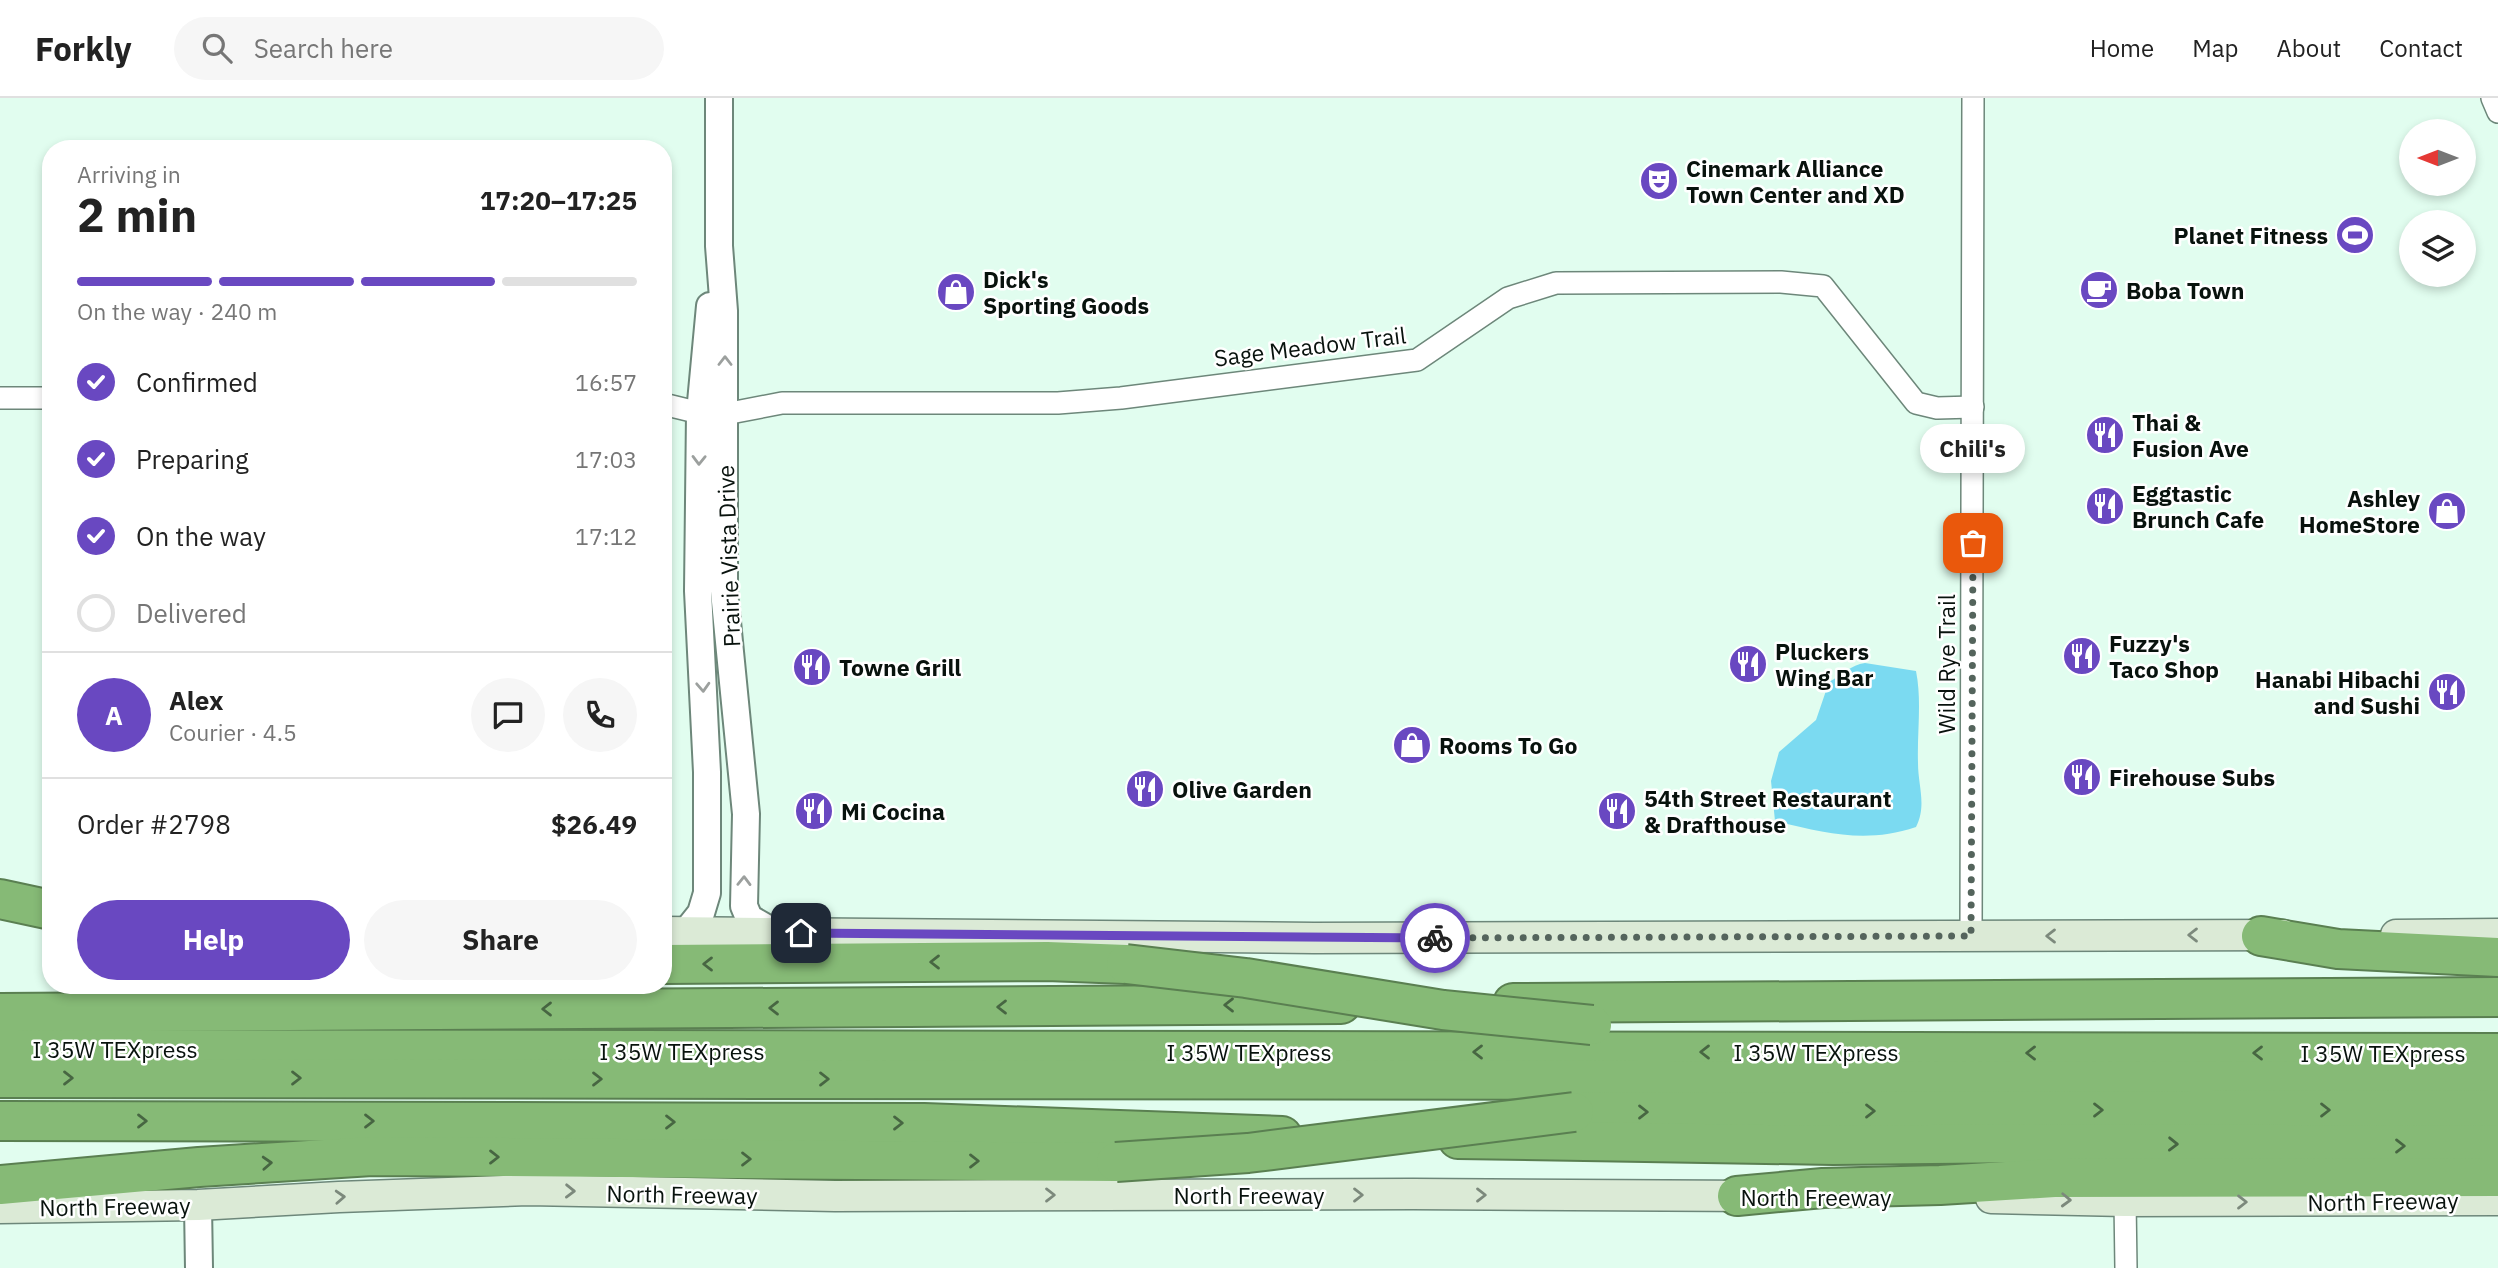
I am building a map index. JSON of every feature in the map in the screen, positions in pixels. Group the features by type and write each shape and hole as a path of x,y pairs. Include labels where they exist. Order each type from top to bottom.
{"highway":[{"path":"0,899 42,908"},
{"path":"2261,936 2338,949 2498,957"},
{"path":"672,964 1047,961 1126,964 1247,978 1443,1010 1592,1025 2498,1019"},
{"path":"0,999 126,994"},
{"path":"0,1013 2498,997"},
{"name":"I 35W TEXpress","path":"0,1049 2498,1053"},
{"name":"I 35W TEXpress","path":"0,1078 2498,1081"},
{"path":"0,1185 199,1167 372,1156 1116,1162 1248,1153 1574,1112 2498,1109"},
{"path":"0,1121 911,1123 1204,1135 1805,1144 2498,1145"},
{"path":"0,1164 199,1167"},
{"path":"1737,1196 1823,1188 2054,1178 2498,1177"}],"main road":[{"path":"0,899 42,902"},
{"path":"674,932 1301,938 2498,934"},
{"name":"North Freeway","path":"0,1208 198,1205 339,1196 528,1190 675,1195 835,1196 1399,1194 1949,1196 2125,1201 2498,1200"}],"street":[{"name":"Prairie Vista Drive","path":"674,932 701,913 707,893 707,772 698,591 712,414 724,310 719,246 719,98"},
{"name":"Wild Rye Trail","path":"1971,936 1973,98"},
{"path":"2492,98 2498,112"},
{"name":"Sage Meadow Trail","path":"672,406 712,414 782,403 1058,403 1121,398 1417,360 1508,298 1556,283 1782,282 1823,286 1916,403 1937,408 1973,407"},
{"path":"0,398 42,398"},
{"name":"Prairie Vista Drive","path":"712,414 724,591 745,802 744,906 749,918 775,933"},
{"path":"2125,1201 2126,1268"},
{"path":"198,1205 199,1268"}],"water":[{"path":"1865,663 1916,671 1921,811 1916,827 1862,836 1829,833 1775,821 1771,781 1779,752 1816,720 1829,682 1851,668"}],"way so far":[{"path":"1435,938 1971,936 1973,543"}],"place":[{"name":"Cinemark Alliance Town Center and XD","path":"1659,181"},
{"name":"Planet Fitness","path":"2355,235"},
{"name":"Boba Town","path":"2099,290"},
{"name":"Dick's Sporting Goods","path":"956,292"},
{"name":"Thai & Fusion Ave","path":"2105,435"},
{"name":"Eggtastic Brunch Cafe","path":"2105,506"},
{"name":"Ashley HomeStore","path":"2447,511"},
{"name":"Chili's","path":"1973,543"},
{"name":"Fuzzy's Taco Shop","path":"2082,656"},
{"name":"Pluckers Wing Bar","path":"1748,664"},
{"name":"Towne Grill","path":"812,667"},
{"name":"Hanabi Hibachi and Sushi","path":"2447,692"},
{"name":"Rooms To Go","path":"1412,745"},
{"name":"Firehouse Subs","path":"2082,777"},
{"name":"Olive Garden","path":"1145,789"},
{"name":"Mi Cocina","path":"814,811"},
{"name":"54th Street Restaurant & Drafthouse","path":"1617,811"}],"route":[{"path":"801,933 1435,938"}]}
